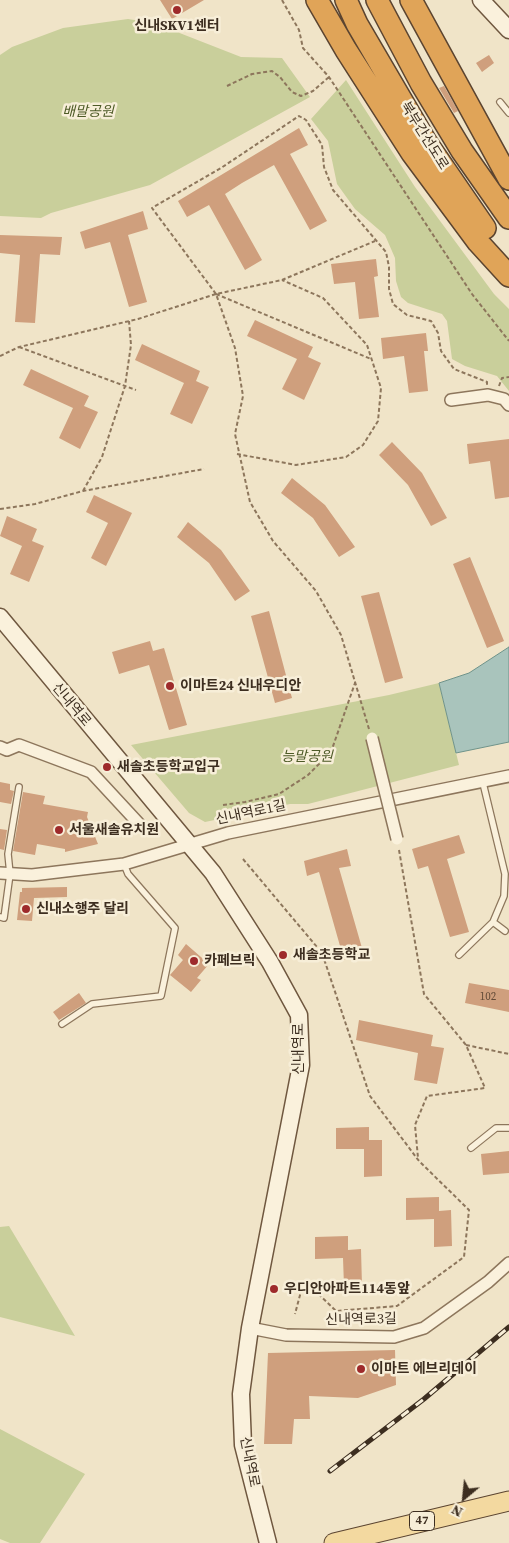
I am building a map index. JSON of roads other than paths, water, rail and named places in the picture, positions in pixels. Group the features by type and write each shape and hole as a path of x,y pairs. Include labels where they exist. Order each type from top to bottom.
{"highway":[{"path":"317,0 346,50 412,152 478,242 509,276"},
{"name":"북부간선도로","path":"346,0 384,72 426,142 490,235 509,269"},
{"name":"북부간선도로","path":"377,0 421,83 462,151 509,218"},
{"path":"385,0 421,83"},
{"path":"411,0 509,179"}],"main road":[{"name":"47","path":"334,1543 509,1501"}],"street":[{"path":"481,0 509,30"},
{"path":"452,400 488,395 504,399 509,405"},
{"name":"신내역로","path":"0,617 213,873 270,962 299,1014 301,1065 250,1328 241,1394 244,1445 268,1543"},
{"path":"372,738 397,839"},
{"path":"0,747 7,750 19,745 91,772 141,826"},
{"name":"신내역로1길","path":"5,873 32,875 124,864 228,833 509,776"},
{"name":"신내역로3길","path":"250,1328 286,1335 394,1337 424,1328 488,1282 509,1263"}],"lane":[{"path":"500,102 509,113"},
{"path":"459,955 493,922 504,896 505,874 483,782"},
{"path":"0,918 4,918 5,873 19,787"},
{"path":"62,1024 92,1004 161,996 175,928 128,874 124,864"},
{"path":"493,922 505,931"},
{"path":"471,1148 496,1128 509,1128"}],"water":[{"path":"509,647 509,742 456,753 439,683 469,673"}],"railway":[{"path":"330,1471 424,1399 509,1327"}],"place":[{"name":"신내SKV1센터","path":"177,10"},
{"name":"이마트24 신내우디안","path":"170,686"},
{"name":"새솔초등학교입구","path":"107,767"},
{"name":"서울새솔유치원","path":"59,830"},
{"name":"신내소행주 달리","path":"26,909"},
{"name":"새솔초등학교","path":"283,955"},
{"name":"카페브릭","path":"194,961"},
{"name":"우디안아파트114동앞","path":"274,1289"},
{"name":"이마트 에브리데이","path":"361,1369"}],"park label":[{"name":"배말공원","path":"88,112"},
{"name":"능말공원","path":"307,757"}]}
